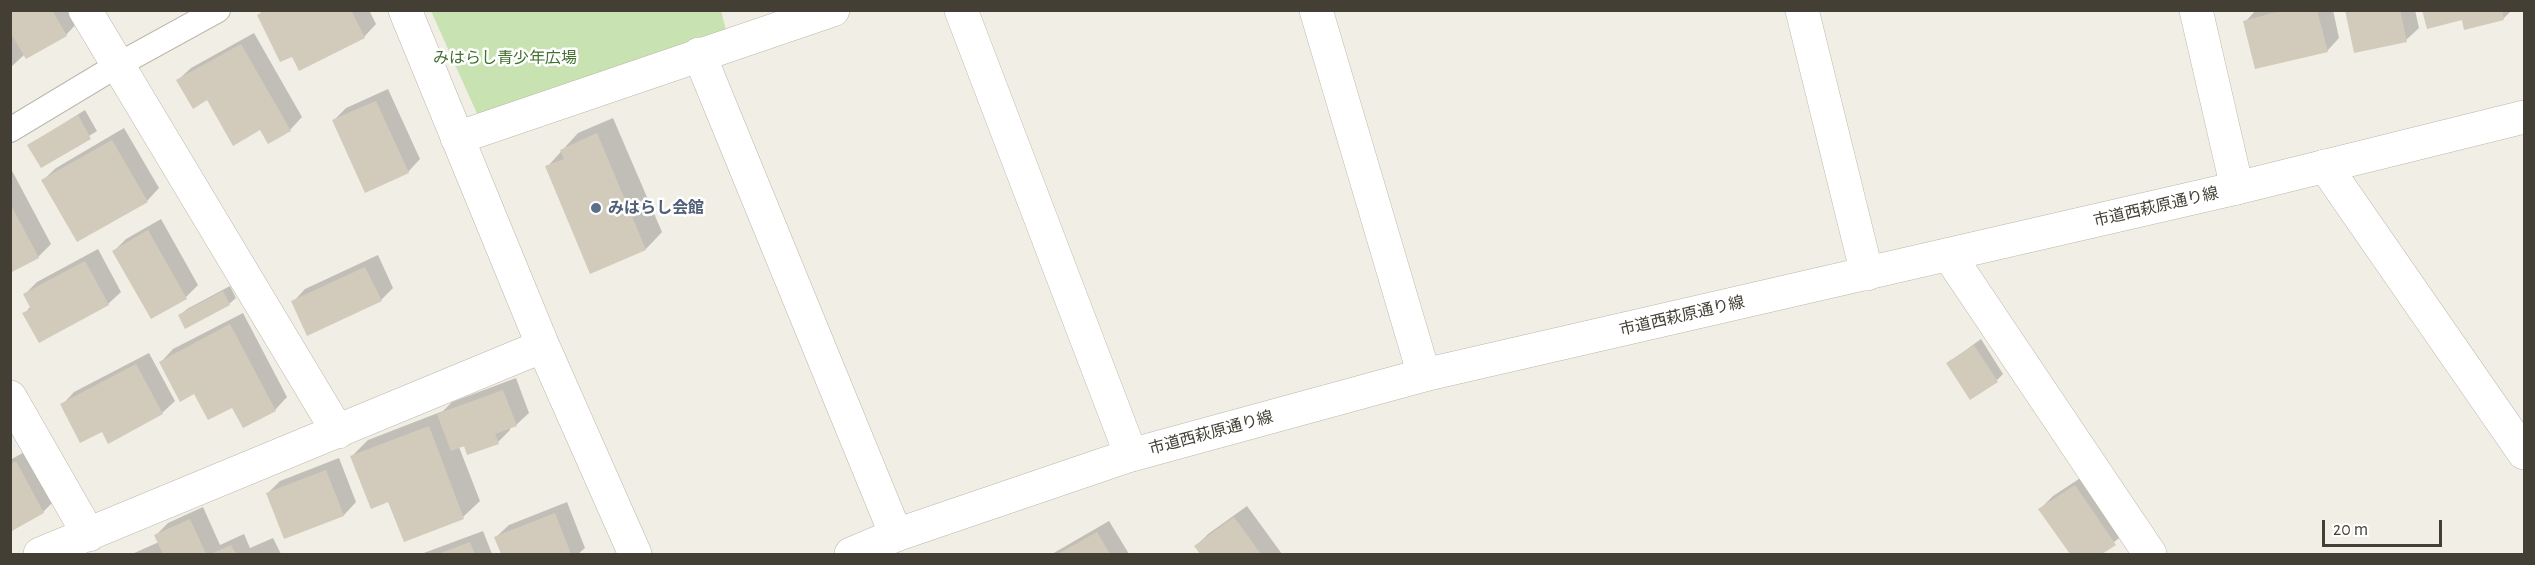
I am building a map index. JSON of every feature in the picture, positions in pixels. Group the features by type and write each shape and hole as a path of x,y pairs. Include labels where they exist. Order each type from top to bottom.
{"street":[{"path":"85,10 338,432"},
{"path":"405,10 543,346 635,555"},
{"path":"457,138 699,54 760,22 833,10"},
{"path":"961,10 1131,455"},
{"path":"1316,10 1424,375"},
{"path":"1802,10 1867,274"},
{"path":"2196,10 2236,188"},
{"path":"699,54 896,535"},
{"name":"市道西萩原通り線","path":"851,555 896,535 1131,455 1424,375 2236,188 2524,117"},
{"path":"2325,166 2524,453"},
{"path":"1949,255 2150,555"},
{"path":"40,555 543,346"},
{"path":"10,397 89,535"}],"lane":[{"path":"10,130 118,65 218,10"}],"green space":[{"name":"みはらし青少年広場","path":"431,11 721,11 726,30 479,118"}],"building":[{"path":"10,10 52,10 67,36 26,59 10,32"},
{"path":"266,10 351,10 365,38 299,71 292,57 280,62 257,15"},
{"path":"2284,10 2317,10 2328,52 2255,69 2243,21"},
{"path":"2345,10 2400,10 2407,42 2354,53"},
{"path":"2422,10 2502,10 2504,20 2464,30 2462,20 2427,29"},
{"path":"241,44 291,131 268,144 260,130 233,146 207,100 193,109 176,80"},
{"path":"376,101 409,173 365,193 332,120"},
{"path":"78,115 91,139 41,168 27,145"},
{"name":"みはらし会館","path":"597,133 646,250 590,274 545,166 564,159 560,150"},
{"path":"112,140 148,202 77,242 41,180"},
{"path":"10,203 39,258 10,273"},
{"path":"148,230 187,299 151,319 112,251"},
{"path":"85,261 109,305 39,343 22,313 31,309 23,294"},
{"path":"365,267 382,301 307,336 291,301"},
{"path":"223,291 230,305 185,329 178,315"},
{"path":"230,324 276,411 243,428 232,408 208,420 194,394 180,402 159,362"},
{"path":"1974,345 1998,382 1970,400 1946,363"},
{"path":"136,364 163,414 108,444 102,432 80,443 60,404"},
{"path":"503,390 517,426 495,434 499,444 467,455 464,446 451,451 437,414"},
{"path":"429,426 464,519 404,542 388,502 371,509 350,456"},
{"path":"16,461 44,513 10,532 10,464"},
{"path":"326,470 344,516 284,539 266,493"},
{"path":"2075,485 2116,545 2102,554 2070,554 2038,509"},
{"path":"555,513 571,554 501,554 494,537"},
{"path":"1234,517 1261,554 1200,554 1194,546"},
{"path":"190,519 206,554 163,554 154,535"},
{"path":"1097,532 1110,554 1058,554"},
{"path":"470,542 475,554 438,554"},
{"path":"231,545 236,554 211,554"}],"place":[{"name":"みはらし会館","path":"596,208"}]}
